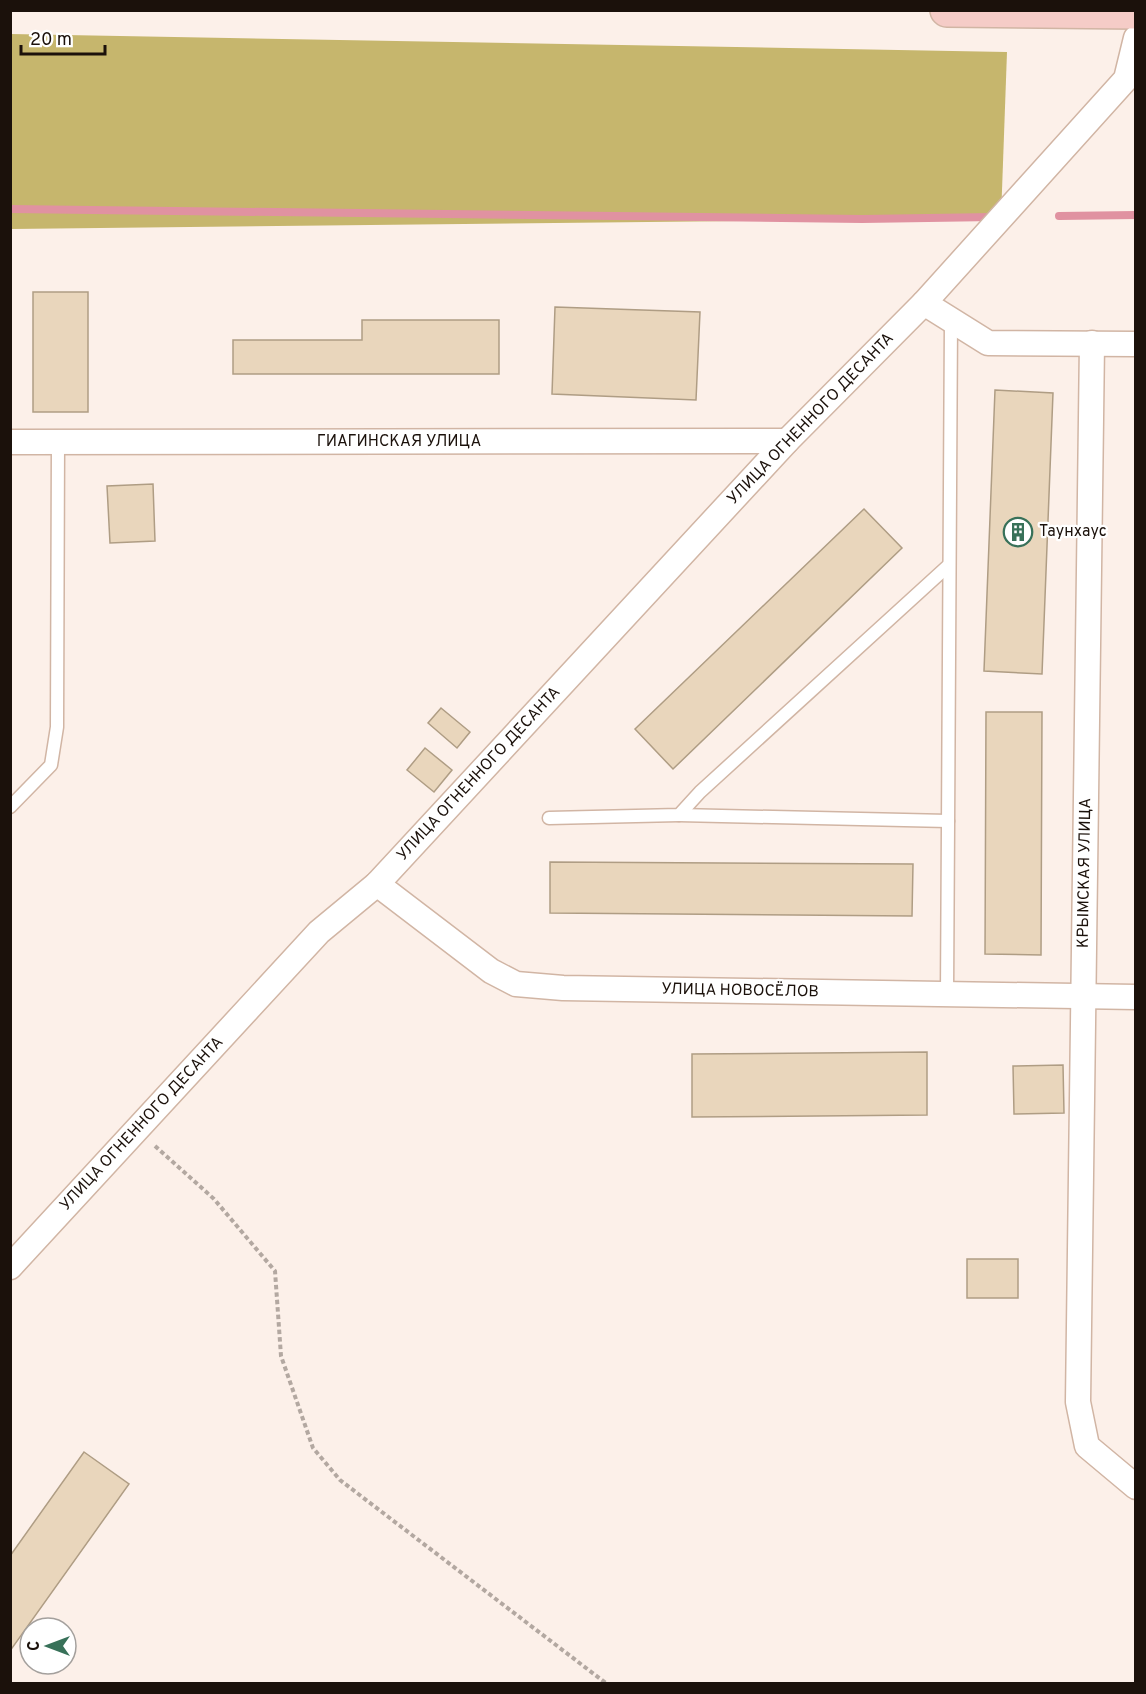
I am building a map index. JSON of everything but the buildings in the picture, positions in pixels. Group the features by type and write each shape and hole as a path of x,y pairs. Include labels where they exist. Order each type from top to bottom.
{"main road":[{"path":"947,10 1136,12"}],"street":[{"name":"УЛИЦА ОГНЕННОГО ДЕСАНТА","path":"10,1267 319,932 377,884 787,441 924,303 1126,79 1136,38"},
{"path":"924,303 988,343 1136,344"},
{"name":"КРЫМСКАЯ УЛИЦА","path":"1092,343 1078,1402 1087,1446 1136,1487"},
{"name":"ГИАГИНСКАЯ УЛИЦА","path":"10,442 787,441"},
{"name":"УЛИЦА НОВОСЁЛОВ","path":"377,884 491,971 516,984 563,988 1136,997"}],"lane":[{"path":"947,994 951,320"},
{"path":"10,807 51,765 57,728 58,442"},
{"path":"679,815 700,792 949,565"},
{"path":"549,818 679,815 948,821"}],"path":[{"path":"137,1130 214,1199 275,1271 281,1356 314,1448 339,1480 607,1683"}],"shaded area":[{"path":"11,34 1007,52 1001,218 11,229"}],"waterway":[{"path":"10,209 862,219 994,217"},
{"path":"1059,216 1136,215"}],"place":[{"name":"Таунхаус","path":"1018,532"}]}
